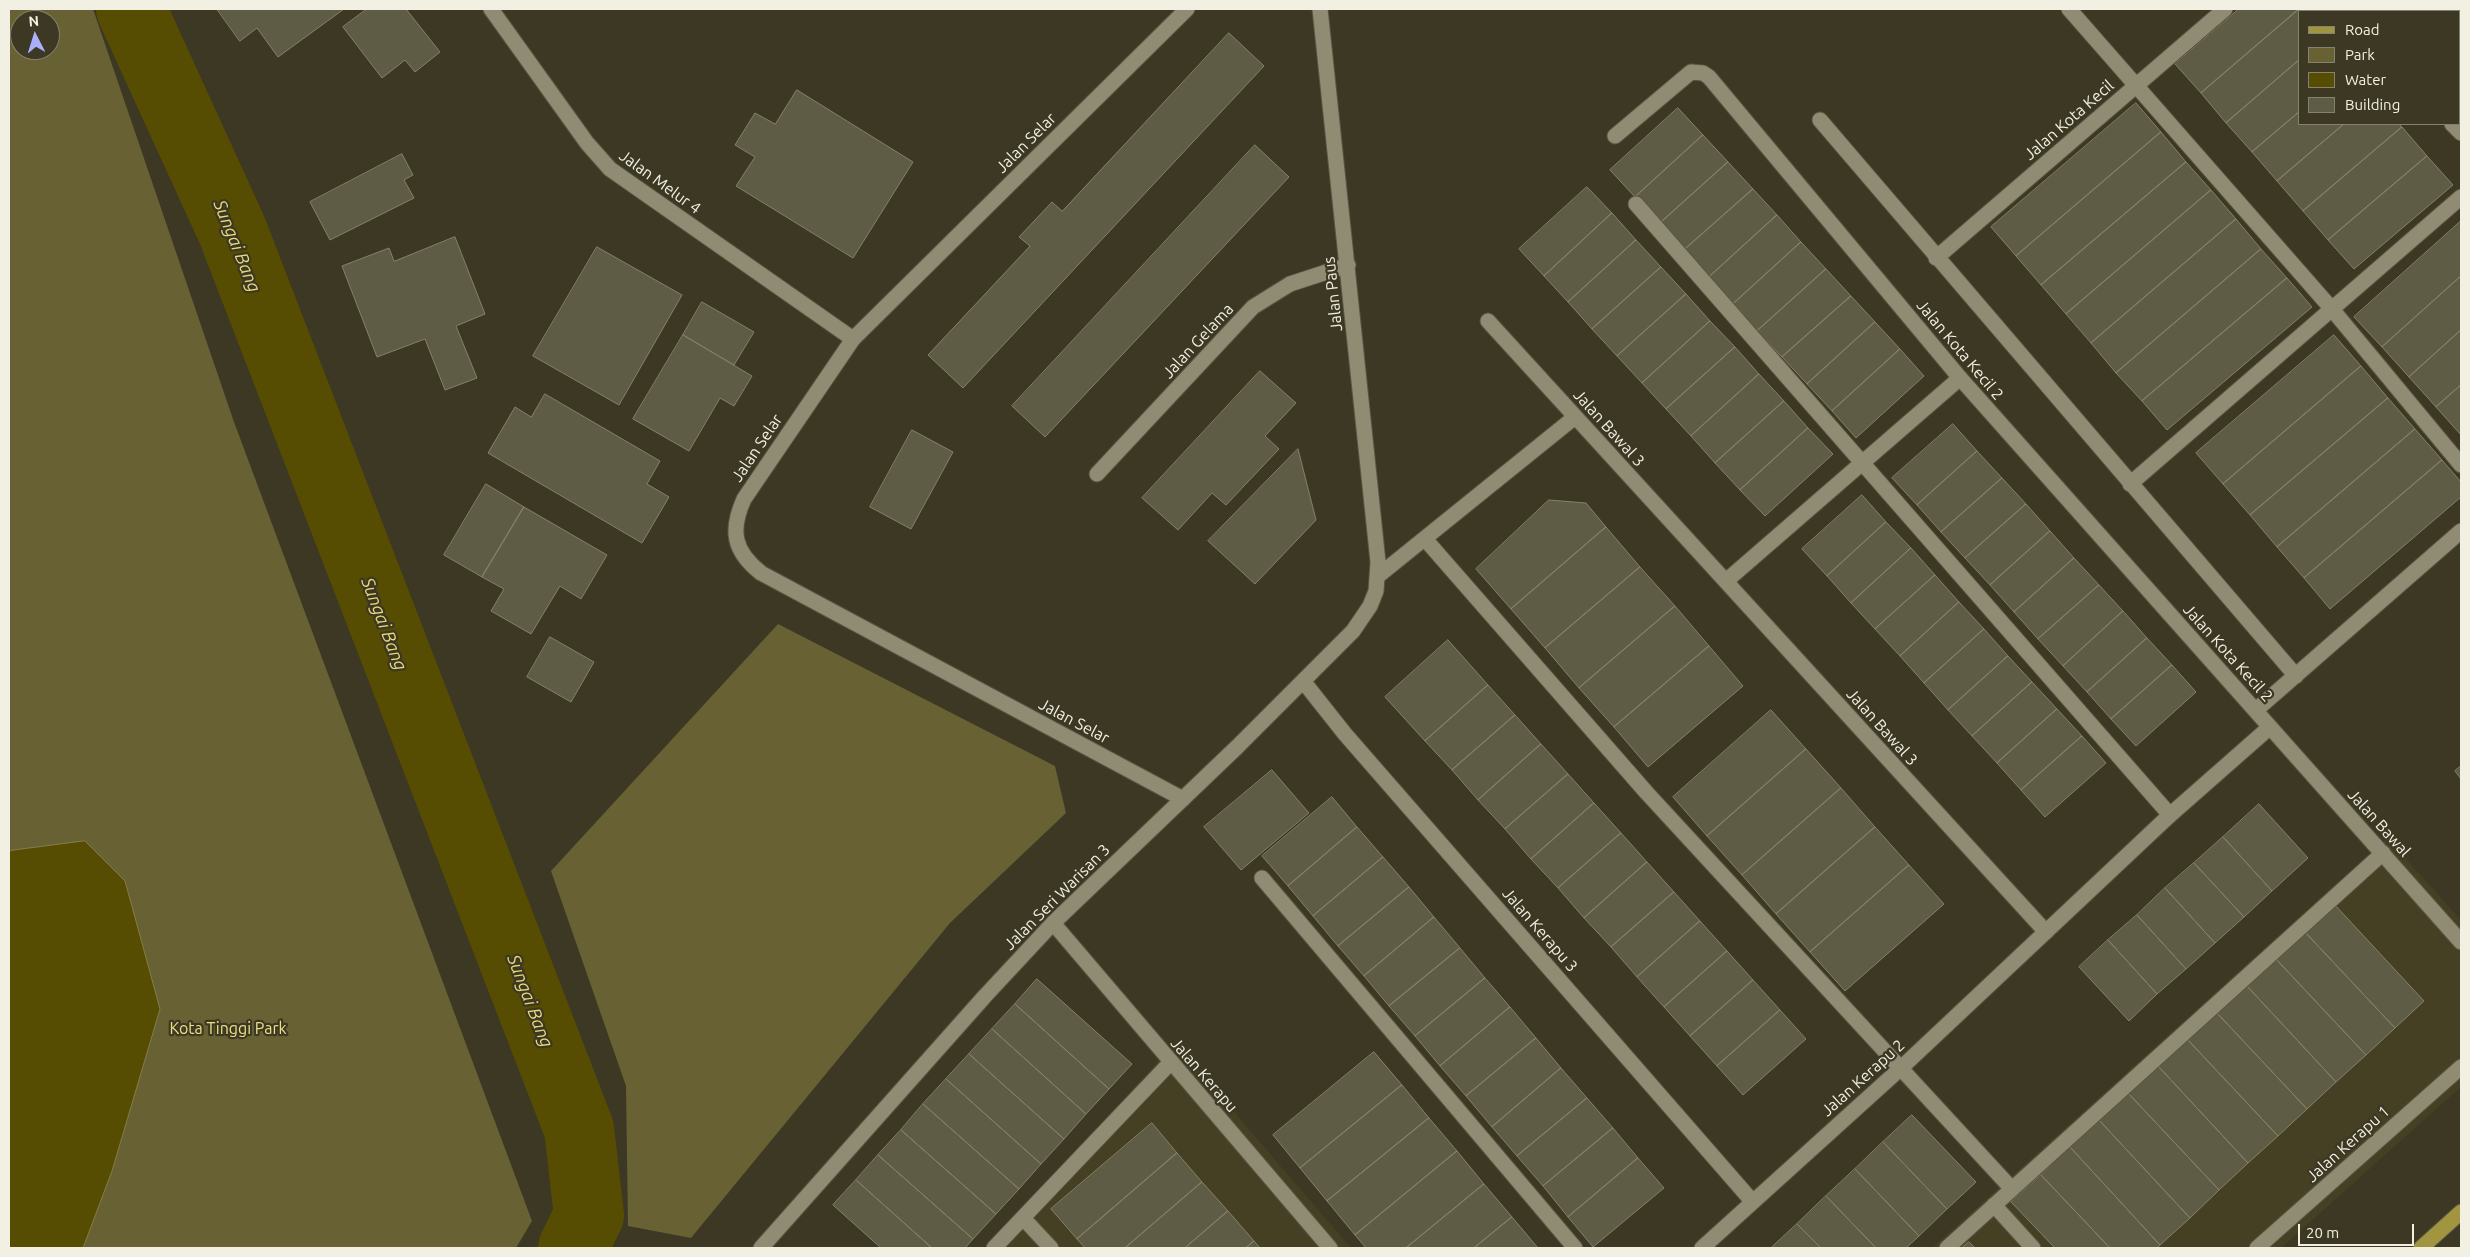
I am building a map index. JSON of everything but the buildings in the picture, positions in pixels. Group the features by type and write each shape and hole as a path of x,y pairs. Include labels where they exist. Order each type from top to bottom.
{"main road":[{"path":"2421,1248 2461,1212"}],"street":[{"name":"Jalan Melur 4","path":"491,9 587,144 610,169 853,339"},
{"name":"Jalan Selar","path":"1183,799 761,573 747,562 738,548 735,531 737,514 744,499 853,339 1187,9"},
{"name":"Jalan Paus","path":"1320,9 1348,265 1378,576"},
{"path":"2070,9 2331,308 2461,465"},
{"name":"Jalan Kota Kecil","path":"1936,258 2225,9"},
{"name":"Jalan Kota Kecil 2","path":"1615,136 1691,72 1703,73 1719,88 1960,378 2270,727"},
{"path":"1820,120 1936,258 2296,676"},
{"path":"2130,484 2461,197"},
{"path":"1636,204 2170,815"},
{"name":"Jalan Gelama","path":"1097,474 1253,307 1290,284 1348,265"},
{"name":"Jalan Bawal 3","path":"1488,322 2046,932"},
{"path":"1726,581 1960,378"},
{"path":"1378,576 1576,417"},
{"path":"2256,710 2461,531"},
{"path":"1425,539 1646,792 2012,1189"},
{"name":"Jalan Seri Warisan 3","path":"761,1248 985,996 1053,924 1303,681 1362,620 1370,606 1378,576"},
{"name":"Jalan Kerapu 3","path":"1303,681 1345,734 1752,1201"},
{"path":"2046,932 2170,815 2270,727"},
{"name":"Jalan Bawal","path":"2270,727 2461,942"},
{"path":"1947,1248 2383,853"},
{"path":"1262,878 1575,1248"},
{"name":"Jalan Kerapu","path":"1053,924 1330,1248"},
{"name":"Jalan Kerapu 2","path":"1702,1248 1901,1068 2046,932"},
{"path":"994,1248 1170,1062"},
{"name":"Jalan Kerapu 1","path":"2257,1248 2461,1066"},
{"path":"1994,1205 2034,1248"},
{"path":"1023,1218 1051,1248"}],"shaded area":[{"path":"2387,838 2461,920 2461,1087 2281,1248 1932,1248"},
{"path":"1175,1043 1351,1248 986,1248"}],"green space":[{"name":"Kota Tinggi Park","path":"9,9 93,9 234,422 532,1221 516,1248 9,1248"},
{"path":"778,624 1055,766 1066,813 950,923 691,1238 628,1226 626,1086 551,871"}],"water":[{"path":"85,841 125,881 160,1009 112,1171 83,1248 9,1248 9,851"}],"waterway":[{"name":"Sungai Bang","path":"131,9 232,230 579,1129 589,1215 573,1248"}]}
